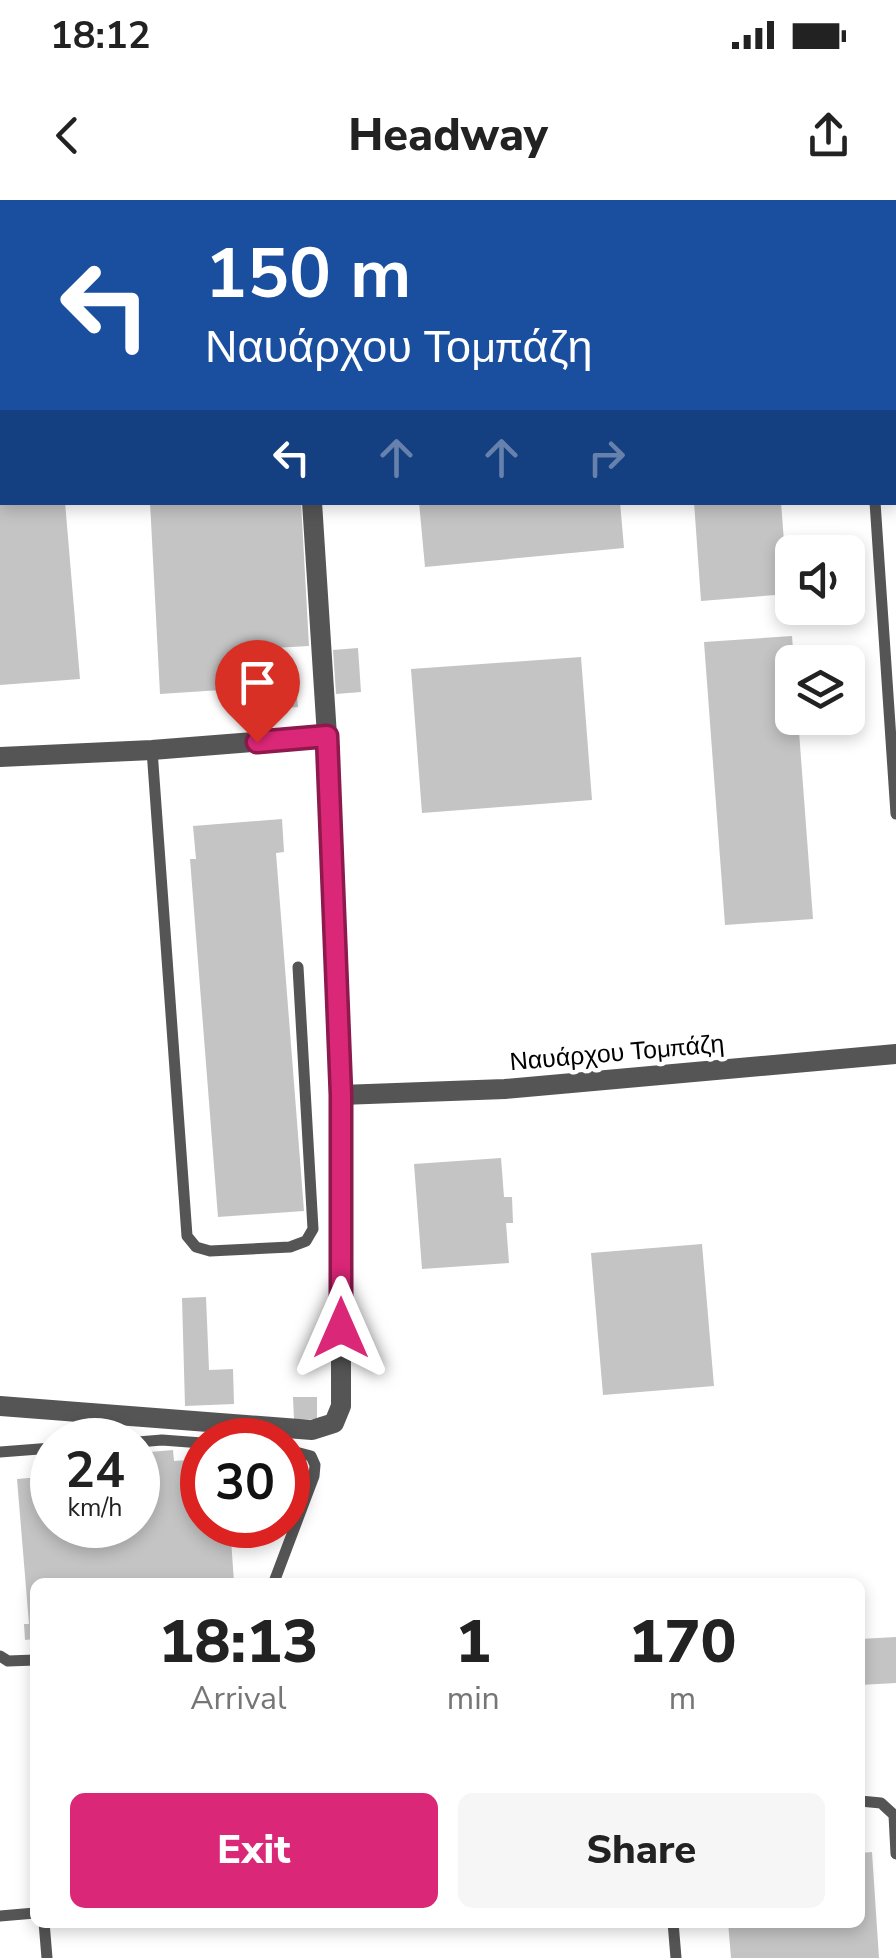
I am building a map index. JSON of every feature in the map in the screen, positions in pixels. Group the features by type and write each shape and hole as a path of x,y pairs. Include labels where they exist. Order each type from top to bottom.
{"street":[{"path":"0,1406 312,1430 334,1423 341,1406 341,1095 327,736 312,505"},
{"path":"0,758 327,736"},
{"name":"Ναυάρχου Τομπάζη","path":"341,1095 505,1088 896,1054"}],"lane":[{"path":"875,505 896,814"},
{"path":"152,750 187,1236 196,1247 210,1251 290,1247 306,1241 313,1229 298,967"},
{"path":"0,1452 30,1450"},
{"path":"310,1456 315,1465 310,1487"},
{"path":"276,1578 287,1548"},
{"path":"0,1656 8,1661 30,1660"},
{"path":"865,1800 881,1803 894,1815 896,1854"},
{"path":"0,1916 30,1913"},
{"path":"44,1928 47,1958"},
{"path":"674,1928 676,1958"}],"building":[{"path":"0,505 65,505 80,679 0,685"},
{"path":"150,505 301,505 309,646 234,650 236,689 160,694"},
{"path":"419,505 620,505 624,548 425,567"},
{"path":"694,505 781,505 784,535 775,535 775,595 701,601"},
{"path":"792,636 793,645 775,645 775,735 799,735 813,919 725,925 704,642"},
{"path":"358,648 361,692 336,694 333,650"},
{"path":"581,657 592,800 422,813 411,669"},
{"path":"294,669 298,707 275,709 271,672"},
{"path":"282,819 284,852 276,853 304,1211 218,1217 190,859 196,859 193,826"},
{"path":"501,1158 504,1197 512,1197 513,1223 506,1223 509,1263 422,1269 414,1164"},
{"path":"702,1244 714,1386 603,1395 591,1253"},
{"path":"206,1297 209,1370 233,1369 234,1404 185,1406 182,1298"},
{"path":"293,1397 317,1397 317,1419 294,1418"},
{"path":"173,1450 174,1461 180,1461 180,1548 232,1548 234,1578 30,1578 30,1640 25,1640 24,1624 29,1624 17,1479 30,1478 30,1548 160,1548 160,1451"},
{"path":"896,1637 896,1683 865,1685 865,1639"},
{"path":"872,1852 879,1958 731,1958 728,1928 865,1928 865,1853"}],"route":[{"path":"257,742 327,736 341,1095 341,1328"}]}
